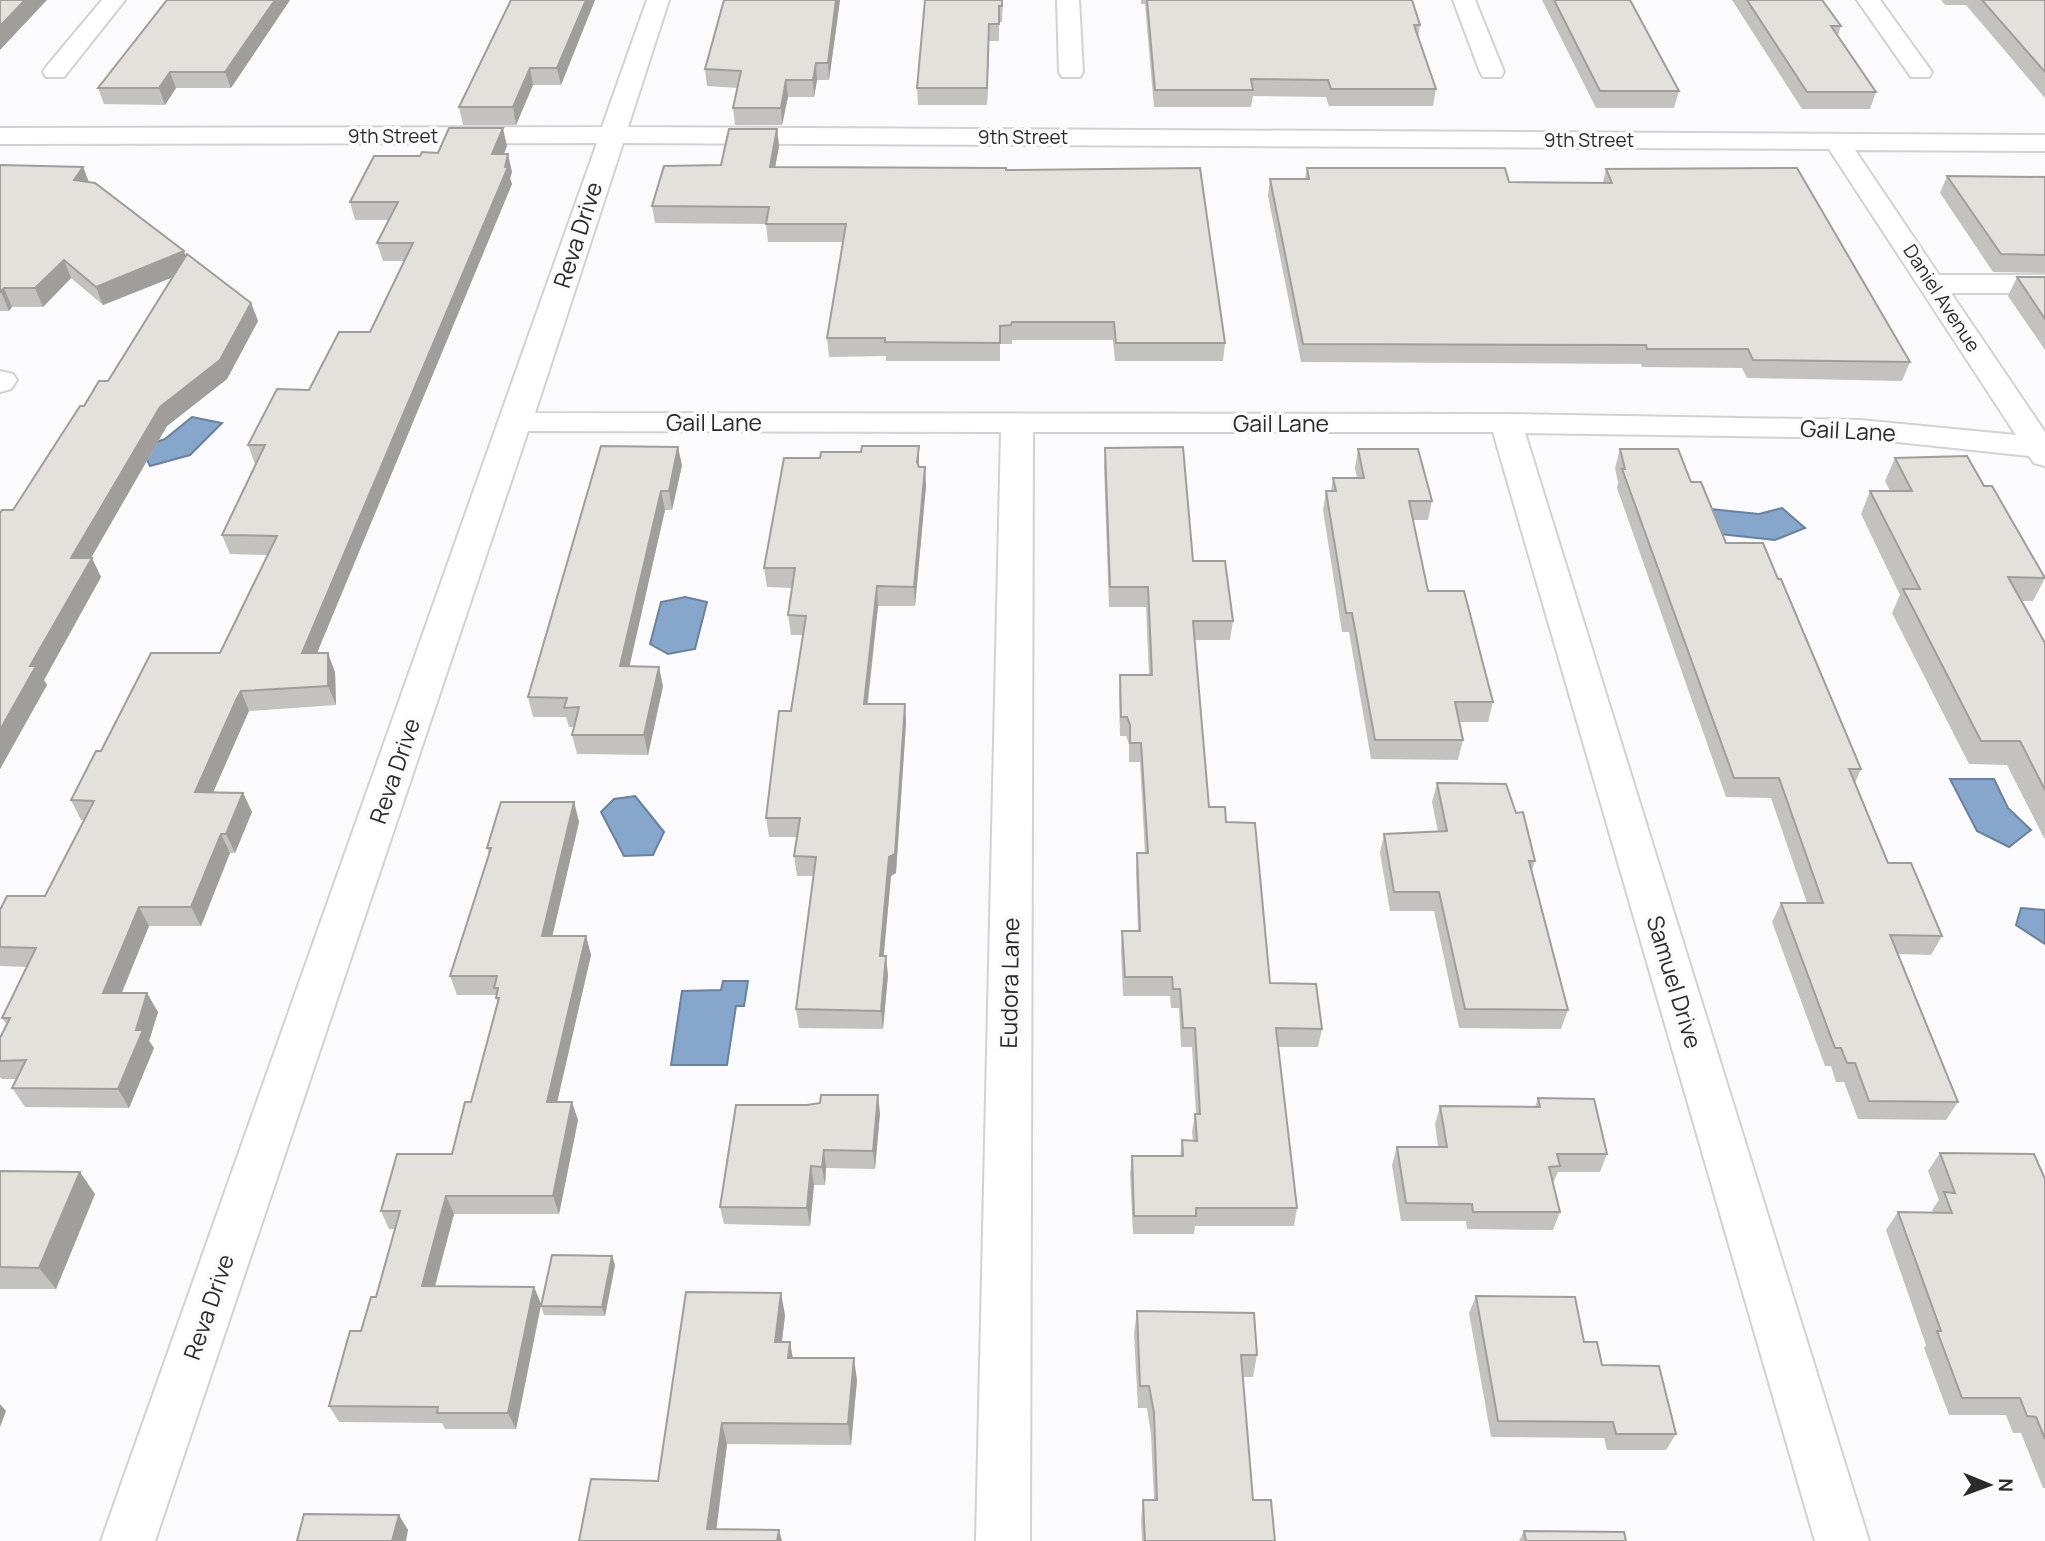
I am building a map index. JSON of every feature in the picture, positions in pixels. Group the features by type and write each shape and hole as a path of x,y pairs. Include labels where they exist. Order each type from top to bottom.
{"street":[{"path":"55,72 114,0"},
{"name":"Reva Drive","path":"128,1541 516,422 658,0"},
{"path":"1068,0 1071,72"},
{"path":"1464,0 1492,72"},
{"path":"1868,0 1920,72"},
{"name":"9th Street","path":"0,136 611,135 2045,143"},
{"name":"Daniel Avenue","path":"1836,141 2043,451"},
{"path":"1933,284 2045,284"},
{"name":"Gail Lane","path":"516,422 1506,424 1860,429 2043,451"},
{"name":"Eudora Lane","path":"1003,1541 1017,424"},
{"name":"Samuel Drive","path":"1506,424 1842,1541"}],"water":[{"path":"192,417 222,423 190,455 150,466 141,447 165,439"},
{"path":"1782,508 1805,528 1775,540 1720,534 1710,509 1759,514"},
{"path":"685,597 707,602 695,649 668,654 650,644 661,602"},
{"path":"1950,779 1994,779 2008,808 2031,830 2009,847 1977,831"},
{"path":"635,796 664,832 653,855 624,856 601,812 614,799"},
{"path":"2021,908 2045,910 2045,944 2016,925"},
{"path":"723,981 748,981 744,1006 736,1006 727,1065 671,1065 682,991 721,990"}],"building":[{"path":"0,0 25,0 0,26"},
{"path":"167,0 275,0 225,72 170,72 159,88 98,88"},
{"path":"511,0 586,0 557,68 530,68 513,107 459,107"},
{"path":"724,0 836,0 828,63 816,63 813,80 786,80 781,108 733,108 741,71 705,69"},
{"path":"925,0 1002,0 1002,6 999,6 999,24 989,24 987,88 917,88"},
{"path":"1147,0 1412,0 1420,25 1414,25 1436,89 1331,89 1328,80 1251,79 1253,90 1155,90"},
{"path":"1554,0 1630,0 1679,91 1600,91"},
{"path":"1747,0 1822,0 1841,26 1831,26 1876,92 1807,92"},
{"path":"1982,0 2045,1 2045,72"},
{"path":"449,128 503,128 492,154 508,154 505,167 508,167 302,653 328,653 328,686 241,691 237,698 195,792 243,793 226,834 221,834 191,907 139,907 103,993 147,993 136,1030 143,1030 118,1089 12,1088 26,1060 0,1061 0,1038 10,1018 2,1018 36,948 0,947 0,910 7,896 45,896 94,801 71,800 96,751 101,751 151,653 220,653 277,536 222,535 265,445 248,445 277,389 309,390 339,332 370,332 413,243 377,243 398,202 350,202 374,156 420,156 422,152 438,153"},
{"path":"729,129 777,129 770,167 1006,170 1200,168 1225,343 1116,343 1114,322 1012,322 1011,325 1000,326 1000,343 885,342 885,338 827,338 846,224 766,224 769,207 652,206 664,166 721,165"},
{"path":"0,165 83,167 74,180 95,183 184,251 96,287 64,260 35,288 4,288 0,292"},
{"path":"1307,168 1505,168 1509,182 1612,183 1606,169 1797,168 1910,362 1753,360 1748,349 1647,349 1646,345 1303,344 1270,179 1309,179"},
{"path":"1947,176 2045,177 2045,255 2001,254"},
{"path":"187,254 251,303 220,360 160,407 71,558 92,558 30,666 36,666 0,730 0,513 2,510 13,510 80,406 84,406 99,381 108,381"},
{"path":"2017,277 2045,277 2045,319"},
{"path":"601,446 678,447 669,491 661,491 620,666 659,667 644,735 572,735 579,707 564,708 567,698 528,697"},
{"path":"862,446 919,446 917,462 919,467 925,467 914,587 877,586 864,704 905,704 895,854 889,857 880,956 886,956 881,1011 796,1009 816,857 794,856 800,818 766,818 779,711 791,711 806,616 788,615 795,568 764,568 784,458 820,458 821,452 861,452"},
{"path":"1183,447 1193,561 1225,561 1233,621 1193,621 1209,807 1225,807 1226,822 1255,823 1270,983 1316,984 1322,1029 1276,1028 1297,1208 1196,1208 1196,1216 1134,1216 1132,1156 1183,1156 1182,1140 1197,1141 1195,1114 1200,1114 1195,1028 1183,1028 1180,989 1173,989 1172,977 1125,977 1122,931 1140,931 1137,853 1148,853 1141,743 1130,743 1130,725 1127,717 1121,717 1120,675 1152,675 1148,587 1110,587 1105,448"},
{"path":"1358,449 1418,449 1432,501 1409,501 1428,591 1464,591 1493,702 1455,702 1463,740 1375,740 1352,613 1346,613 1326,491 1336,491 1333,478 1364,478"},
{"path":"1620,449 1678,449 1691,482 1701,482 1726,543 1763,543 1778,579 1781,579 1861,769 1849,769 1888,863 1911,863 1942,936 1890,935 1958,1102 1869,1101 1855,1063 1847,1063 1841,1048 1835,1048 1781,903 1823,903 1779,778 1734,778 1622,469 1625,469"},
{"path":"1967,456 1984,486 1992,486 2045,578 2008,577 2045,643 2045,790 2020,741 1981,741 1903,589 1920,589 1870,491 1912,491 1895,458"},
{"path":"1437,783 1506,784 1516,813 1523,812 1535,861 1529,861 1568,1010 1465,1009 1439,892 1394,892 1384,834 1447,831"},
{"path":"501,802 574,802 542,936 586,936 547,1102 572,1102 553,1196 446,1196 422,1286 534,1287 508,1413 437,1413 438,1407 329,1406 350,1331 361,1331 371,1297 376,1297 400,1211 381,1211 397,1154 452,1154 465,1102 471,1102 499,998 496,998 498,988 494,988 497,976 450,976 491,848 487,848"},
{"path":"821,1095 878,1095 873,1151 824,1150 822,1167 811,1166 807,1208 720,1207 736,1105 807,1105 820,1103"},
{"path":"1538,1098 1594,1099 1607,1154 1557,1154 1560,1166 1549,1167 1560,1212 1473,1212 1472,1204 1406,1203 1397,1147 1447,1147 1440,1106 1540,1107"},
{"path":"1940,1153 2034,1154 2045,1179 2045,1439 2036,1417 2027,1416 2020,1398 1962,1398 1937,1331 1941,1331 1898,1212 1952,1213 1944,1192 1955,1193"},
{"path":"0,1171 80,1172 39,1268 0,1267"},
{"path":"552,1255 612,1256 602,1307 541,1306"},
{"path":"686,1292 781,1293 775,1342 790,1342 788,1358 854,1358 848,1424 722,1423 707,1529 779,1530 777,1541 579,1541 591,1479 658,1481"},
{"path":"1476,1296 1575,1297 1584,1342 1597,1342 1602,1365 1659,1366 1676,1434 1616,1434 1613,1422 1498,1421"},
{"path":"1137,1311 1254,1313 1257,1355 1241,1355 1253,1500 1271,1500 1275,1541 1145,1541 1143,1500 1157,1500 1154,1413 1149,1386 1140,1386"},
{"path":"304,1514 399,1515 392,1541 297,1541"},
{"path":"1524,1531 1624,1532 1626,1541 1526,1541"}]}
